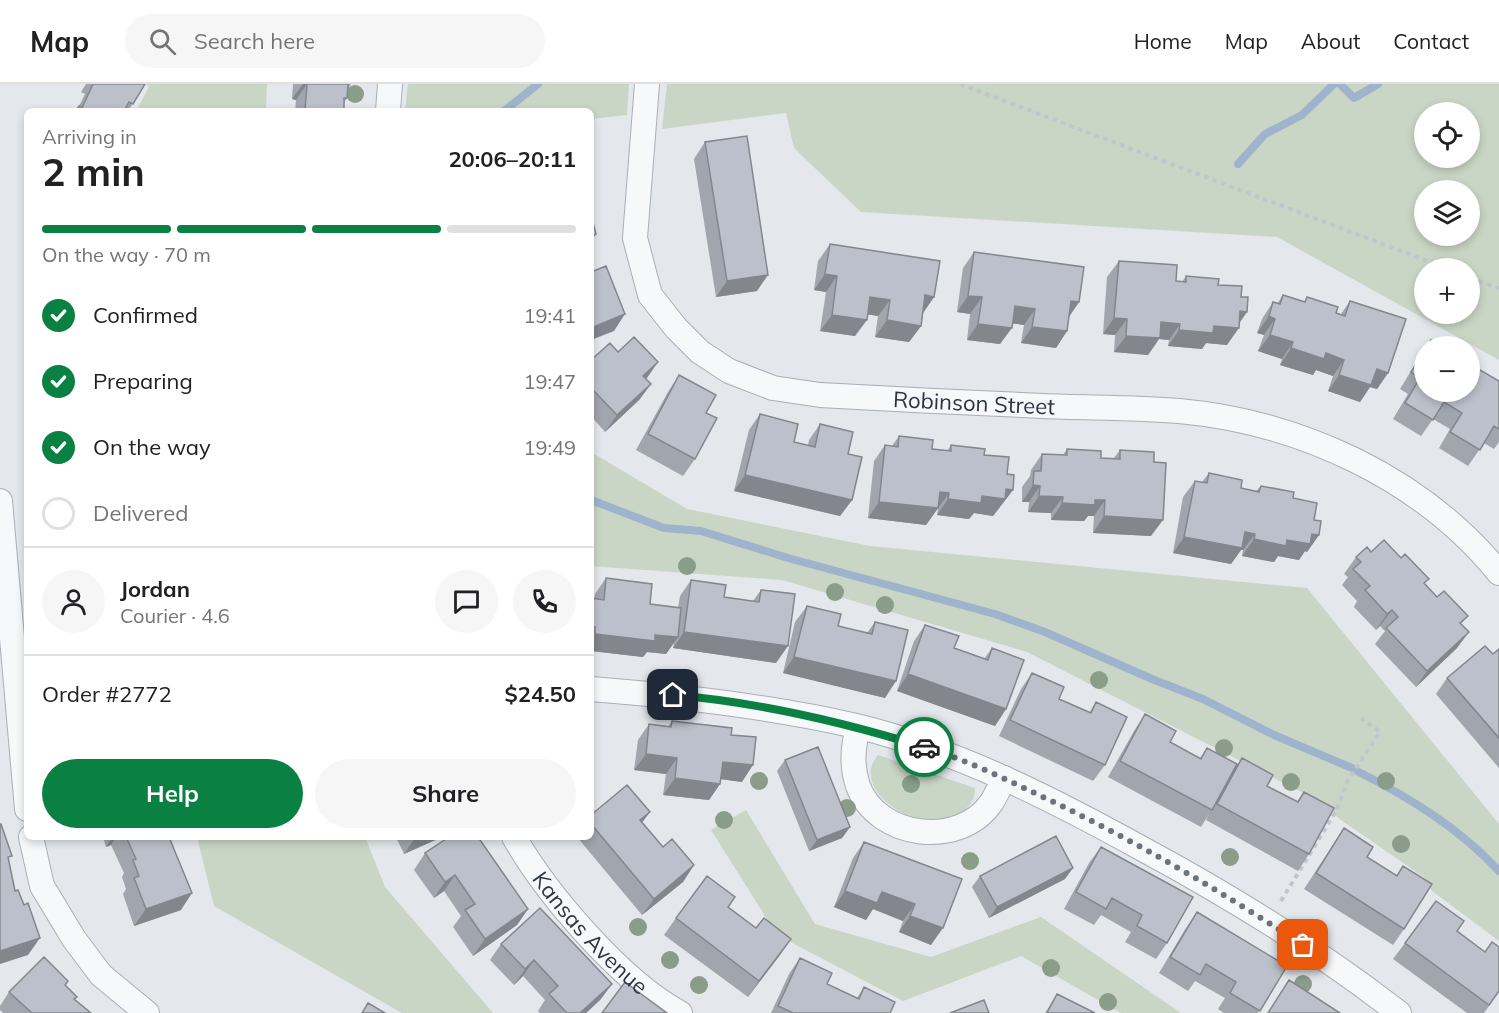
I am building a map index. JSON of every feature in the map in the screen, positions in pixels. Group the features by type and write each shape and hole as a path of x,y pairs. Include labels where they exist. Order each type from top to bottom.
{"street":[{"path":"388,108 390,84"},
{"name":"Robinson Street","path":"647,84 635,238 650,295 676,328 700,352 729,371 773,388 820,395 1180,411 1268,427 1339,452 1414,493 1478,547 1499,573"},
{"path":"0,501 24,775"},
{"path":"594,689 693,697 858,727 937,751 1004,778 1086,818 1223,893 1360,982 1399,1013"},
{"path":"858,727 852,756 859,787 877,813 904,829 935,834 966,825 991,804 1004,778"},
{"path":"32,840 42,886 74,939 101,975 147,1013"},
{"name":"Kansas Avenue","path":"516,840 523,853 588,936 655,1000 680,1013"}],"path":[{"path":"960,84 1420,258"},
{"path":"1480,281 1499,288"},
{"path":"1265,920 1295,879 1336,811 1348,780 1380,732 1362,718"}],"green space":[{"path":"146,84 267,84 266,108 138,108 149,87"},
{"path":"408,84 629,84 627,115 594,119 594,108 405,108"},
{"path":"667,84 1499,84 1499,360 1480,349 1480,336 1456,336 1434,324 1480,324 1480,258 1414,258 1414,313 1277,237 861,212 794,148 786,113 662,129"},
{"path":"594,454 687,509 870,546 1307,588 1499,824 1499,941 1432,891 1425,878 1341,820 1319,801 1027,652 782,580 594,566"},
{"path":"878,755 975,788 973,800 966,809 951,819 933,821 915,818 897,810 882,798 873,785 871,770"},
{"path":"746,810 815,924 931,957 1041,917 1181,1013 1121,1013 1021,956 903,1001 777,935 711,830"},
{"path":"198,840 366,840 385,887 493,1013 402,1013 214,906"}],"building":[{"path":"93,84 145,84 133,104 129,102 126,108 82,108"},
{"path":"307,84 348,84 344,108 305,108"},
{"path":"747,136 768,275 727,281 705,142"},
{"path":"830,244 940,261 934,297 925,295 921,326 887,320 890,300 870,297 867,320 832,315 837,276 825,274"},
{"path":"974,252 1084,267 1079,302 1071,301 1067,331 1032,327 1035,309 1015,306 1012,328 978,324 982,297 968,296"},
{"path":"1119,261 1177,265 1176,281 1186,282 1186,276 1219,279 1218,285 1242,286 1241,297 1248,297 1247,312 1240,311 1239,328 1214,326 1213,333 1179,330 1180,324 1161,322 1160,338 1126,336 1127,319 1114,318"},
{"path":"606,266 625,314 594,327 594,271"},
{"path":"1283,295 1305,302 1307,297 1338,307 1336,313 1345,316 1350,301 1406,319 1388,373 1377,369 1371,385 1339,375 1344,360 1326,353 1324,359 1291,348 1293,342 1270,335 1275,319 1269,316 1273,302 1280,304"},
{"path":"634,337 658,362 643,376 651,384 617,415 594,391 594,357 610,343 618,352"},
{"path":"1480,370 1499,381 1499,429 1494,426 1480,450 1450,432 1462,413 1444,402 1480,402"},
{"path":"679,375 716,395 706,413 717,418 695,459 648,434"},
{"path":"1414,388 1414,402 1444,402 1433,420 1405,403"},
{"path":"760,414 798,424 794,442 815,447 820,424 853,432 848,454 862,457 852,500 745,475"},
{"path":"899,436 933,440 932,449 951,451 951,445 985,449 984,455 1009,457 1007,474 1014,475 1013,490 1006,489 1005,499 982,496 981,503 948,499 949,493 940,492 938,508 879,502 885,445 898,447"},
{"path":"1067,449 1101,451 1101,458 1120,459 1120,450 1154,452 1154,462 1166,463 1163,520 1104,516 1105,500 1095,500 1095,505 1062,503 1063,497 1039,496 1040,486 1033,485 1034,471 1041,471 1042,454 1067,455"},
{"path":"1209,473 1242,480 1241,488 1259,492 1261,486 1294,492 1293,498 1317,503 1314,520 1321,521 1319,535 1312,534 1310,544 1287,540 1286,546 1254,539 1255,534 1245,532 1242,548 1184,537 1195,481 1207,483"},
{"path":"1384,540 1401,558 1405,554 1429,579 1424,583 1437,597 1444,591 1468,616 1460,623 1469,632 1427,671 1386,628 1398,617 1392,610 1387,614 1365,590 1370,586 1353,569 1361,562 1356,557 1367,547 1371,552"},
{"path":"606,578 652,584 650,604 681,608 678,637 655,635 655,641 595,634 594,598 604,600"},
{"path":"691,580 726,585 724,597 759,602 761,590 795,594 788,646 684,632"},
{"path":"807,606 841,614 838,626 872,634 875,622 908,630 896,681 794,657"},
{"path":"925,625 959,636 954,648 988,660 992,648 1024,660 1006,709 908,674"},
{"path":"1485,646 1493,654 1499,649 1499,738 1447,678"},
{"path":"1032,673 1064,687 1059,699 1091,713 1096,702 1127,717 1105,765 1010,720"},
{"path":"1145,714 1176,731 1170,742 1201,759 1207,748 1237,764 1212,810 1120,761"},
{"path":"672,721 732,728 731,735 756,737 753,765 723,762 720,784 675,778 677,758 646,754 649,724 671,727"},
{"path":"818,747 850,827 817,840 785,760"},
{"path":"1242,758 1273,775 1267,786 1298,802 1304,792 1334,808 1309,854 1217,804"},
{"path":"627,785 650,812 640,820 663,847 672,839 694,865 654,899 594,828 594,812"},
{"path":"0,824 12,856 8,857 15,891 18,890 24,905 28,903 40,938 0,951"},
{"path":"1344,828 1373,847 1367,857 1397,876 1403,866 1432,884 1404,929 1316,873"},
{"path":"1056,836 1073,868 997,907 980,876"},
{"path":"127,840 170,840 192,893 146,909 134,878 139,876 133,860 136,859"},
{"path":"444,840 480,840 528,909 485,939 465,910 475,904 455,875 445,882 425,853"},
{"path":"864,842 962,879 943,928 910,916 915,904 882,892 877,903 845,891"},
{"path":"1101,847 1193,897 1167,943 1137,926 1142,915 1112,898 1106,909 1076,892"},
{"path":"707,876 735,897 728,907 756,928 764,918 791,939 759,981 676,918"},
{"path":"1436,901 1464,921 1457,931 1485,952 1492,942 1499,947 1499,991 1489,1005 1405,943"},
{"path":"540,908 612,984 580,1013 567,1013 549,994 558,986 534,960 525,969 501,944"},
{"path":"1197,912 1287,966 1260,1011 1230,993 1236,982 1206,964 1200,975 1170,957"},
{"path":"44,957 68,981 65,985 77,997 74,999 91,1013 32,1013 9,992"},
{"path":"800,958 832,973 827,984 859,999 864,987 895,1002 890,1013 793,1013 778,1006"},
{"path":"1289,980 1340,1013 1268,1013"},
{"path":"625,982 667,1013 602,1013"},
{"path":"1057,994 1095,1013 1047,1013"},
{"path":"984,1000 989,1013 950,1013"},
{"path":"368,1003 385,1013 362,1013"}],"waterway":[{"path":"508,108 538,84"},
{"path":"1238,164 1265,134 1302,115 1334,84"},
{"path":"1340,84 1354,98 1378,84"},
{"path":"594,501 664,528 701,531 788,558 995,614 1045,632 1203,699 1274,735 1352,768"},
{"path":"1357,771 1396,792 1450,827 1499,871"}],"way so far":[{"path":"924,747 1004,778 1086,818 1223,893 1303,945"}],"route":[{"path":"673,695 858,727 924,747"}]}
